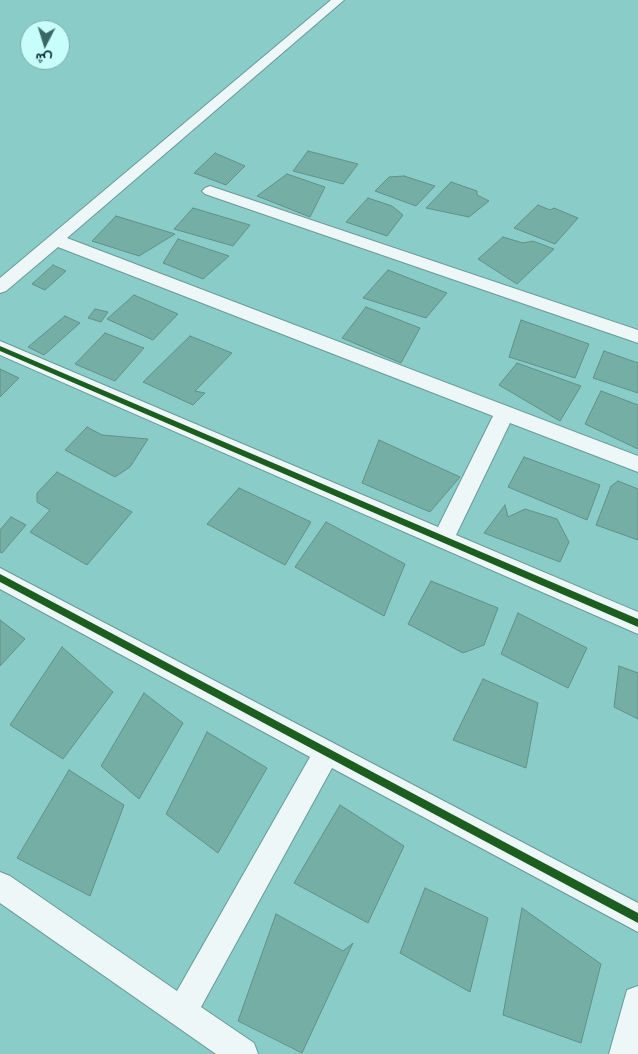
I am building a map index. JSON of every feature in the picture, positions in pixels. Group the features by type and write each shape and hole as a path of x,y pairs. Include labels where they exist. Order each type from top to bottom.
{"street":[{"path":"0,288 338,0"},
{"path":"210,192 638,337"},
{"path":"56,240 638,464"},
{"path":"0,348 638,623"},
{"path":"443,539 505,412"},
{"path":"0,578 638,918"},
{"path":"182,1012 327,752"},
{"path":"0,886 244,1054"},
{"path":"624,1054 638,1001"}],"building":[{"path":"308,151 358,164 343,184 293,171"},
{"path":"215,153 245,166 226,185 194,173"},
{"path":"287,174 325,187 310,217 257,196"},
{"path":"404,176 435,186 416,206 375,191 389,177"},
{"path":"451,182 477,191 477,195 489,201 469,217 426,208"},
{"path":"368,198 392,206 403,215 387,236 346,222"},
{"path":"538,205 550,210 554,208 578,218 555,244 514,228"},
{"path":"193,208 250,225 233,246 174,229"},
{"path":"116,216 175,234 139,256 92,241"},
{"path":"503,237 523,243 533,241 554,249 517,284 478,259"},
{"path":"178,239 229,256 203,279 163,263"},
{"path":"53,265 66,271 45,290 32,284"},
{"path":"388,270 447,293 426,318 363,298"},
{"path":"134,295 178,314 153,340 107,319"},
{"path":"366,307 420,328 401,363 342,338"},
{"path":"95,309 108,312 101,322 88,318"},
{"path":"65,316 80,323 44,355 28,347"},
{"path":"521,320 589,344 575,378 509,357"},
{"path":"105,333 144,348 115,381 75,364"},
{"path":"190,336 232,353 195,391 205,393 193,405 143,382"},
{"path":"604,351 638,363 638,393 593,378"},
{"path":"517,363 581,386 560,421 499,385"},
{"path":"0,369 19,378 0,397"},
{"path":"601,391 638,405 638,449 585,424"},
{"path":"87,427 102,435 148,439 130,467 115,477 65,450"},
{"path":"379,440 460,477 430,512 362,483"},
{"path":"524,457 600,485 587,520 508,487"},
{"path":"57,472 132,512 87,565 30,532 50,510 37,502 37,493"},
{"path":"618,481 638,489 638,540 596,525 611,486"},
{"path":"239,488 311,522 285,565 207,524"},
{"path":"505,505 508,517 525,509 557,519 569,542 560,562 484,533"},
{"path":"11,517 26,525 2,553 0,552 0,530"},
{"path":"326,522 405,564 384,616 295,567"},
{"path":"431,581 498,608 484,645 463,653 408,624"},
{"path":"518,613 587,648 568,688 501,654"},
{"path":"0,620 25,639 0,666"},
{"path":"62,647 113,692 63,759 10,725"},
{"path":"619,666 638,673 638,719 614,707"},
{"path":"483,679 538,703 526,768 453,740"},
{"path":"144,693 183,723 139,799 101,766"},
{"path":"207,732 267,768 218,853 166,814"},
{"path":"69,770 124,805 90,896 17,858"},
{"path":"340,805 404,846 368,923 294,883"},
{"path":"425,888 488,918 470,992 400,953"},
{"path":"522,908 601,964 581,1043 503,1015"},
{"path":"276,914 343,951 353,943 302,1053 238,1021"}],"cycle path":[{"path":"0,348 638,623"},
{"path":"0,578 638,918"}]}
